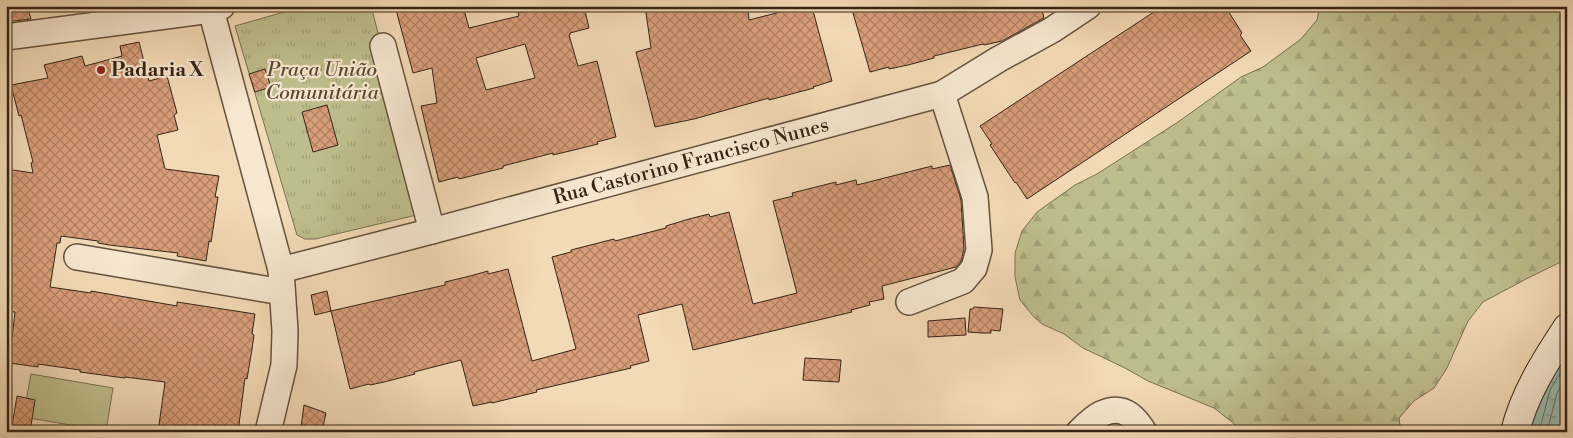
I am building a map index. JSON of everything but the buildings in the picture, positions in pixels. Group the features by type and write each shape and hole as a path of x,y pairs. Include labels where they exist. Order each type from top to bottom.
{"main road":[{"path":"1515,432 1518,420 1538,373 1567,328"}],"street":[{"path":"6,37 216,8 281,281 285,331 284,365 268,432"},
{"name":"Rua Castorino Francisco Nunes","path":"281,281 432,231 942,94 1052,30 1085,8"},
{"path":"384,46 432,231"},
{"path":"909,302 963,281 974,268 979,250 975,197 942,94"},
{"path":"76,257 281,281"},
{"path":"1079,432 1100,414 1116,410 1128,413 1137,421 1144,432"}],"green space":[{"name":"Praça União Comunitária","path":"305,6 371,6 425,213 315,239 305,239 297,235 235,26"},
{"path":"1320,6 1567,6 1567,259 1483,302 1468,321 1447,368 1434,388 1414,401 1399,418 1401,432 1242,432 1214,408 1148,381 1083,348 1064,334 1042,324 1020,300 1015,277 1015,253 1022,231 1037,212 1075,185 1097,174 1178,122 1241,77 1263,67 1301,39 1317,20"},
{"path":"31,374 113,388 106,431 23,417"}],"water":[{"path":"1567,339 1567,432 1528,432 1540,386"}],"place":[{"name":"Padaria X","path":"101,70"}]}
